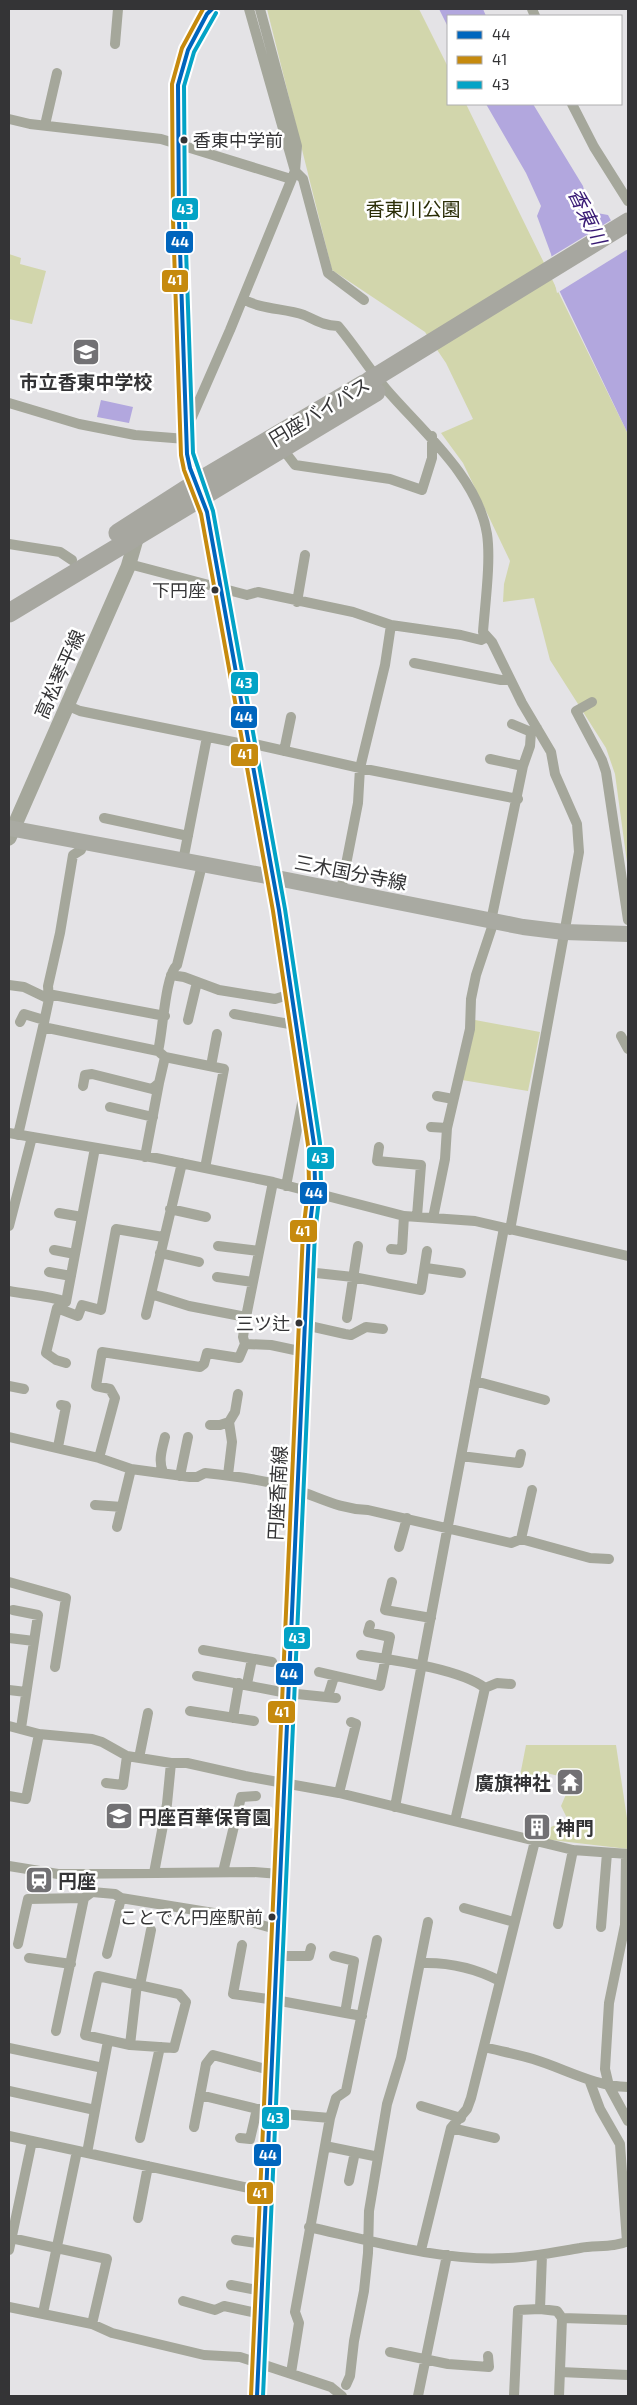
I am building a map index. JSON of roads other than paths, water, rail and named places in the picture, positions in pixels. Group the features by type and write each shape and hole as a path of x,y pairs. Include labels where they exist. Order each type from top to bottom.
{"highway":[{"name":"円座バイパス","path":"199,490 282,448 372,387 628,222"},
{"name":"円座バイパス","path":"9,613 199,490 628,237"},
{"name":"円座バイパス","path":"9,598 72,560 134,531"}],"main road":[{"path":"199,490 190,468 186,432 178,85 182,66 194,38 212,9"},
{"name":"円座香南線","path":"199,490 222,588 248,746 279,910 314,1144 283,1782 273,2071 267,2110 267,2192 257,2396"},
{"name":"高松琴平線","path":"10,831 129,564 134,531"},
{"name":"三木国分寺線","path":"10,831 272,877 492,921 564,932 628,934"}],"street":[{"path":"115,44 118,9"},
{"path":"249,9 293,175"},
{"path":"9,403 79,424 136,435 186,432 243,299 293,175 297,146 260,9"},
{"path":"45,126 57,73"},
{"path":"573,105 594,147 628,201"},
{"path":"9,119 45,126 161,139 178,146 303,179 328,273 364,300"},
{"path":"243,299 252,304 304,315 323,325 338,326 382,384 432,436 449,458 475,499 487,534 487,586 483,632 510,680 534,730 551,752 555,774 577,824 580,840 564,932 461,1456 395,1807"},
{"path":"282,448 295,465 390,479 422,490 432,458 432,436"},
{"path":"9,544 60,552 72,560"},
{"path":"297,602 305,555"},
{"path":"129,564 246,595 258,592 297,602 353,612 391,625 461,635 481,640 487,637"},
{"path":"341,890 358,803 360,768 385,665 391,625"},
{"path":"414,663 501,680 510,680"},
{"path":"592,702 576,711 602,760 606,772 628,920"},
{"path":"66,705 80,710 248,746 254,744 360,768 518,799"},
{"path":"284,750 291,717"},
{"path":"512,724 534,730"},
{"path":"433,1218 445,1159 447,1128 470,1029 471,999 492,921 524,766 534,730"},
{"path":"183,862 207,737"},
{"path":"490,759 524,766"},
{"path":"104,818 188,836"},
{"path":"83,843 81,850 73,855 60,933 48,986 49,996 44,1023 13,1134 182,1163 273,1182 313,1194 404,1216 475,1221 628,1256"},
{"path":"145,1157 160,1083 165,1016 171,975 177,965 202,865"},
{"path":"171,975 219,990 275,999 291,994"},
{"path":"188,1020 197,982"},
{"path":"9,985 24,987 49,996 165,1016"},
{"path":"20,1022 24,1014 44,1023 224,1069 205,1168"},
{"path":"234,1014 295,1025"},
{"path":"211,1066 217,1034"},
{"path":"621,1036 628,1048"},
{"path":"82,1086 85,1075 92,1074 152,1088 160,1083"},
{"path":"286,1186 305,1088"},
{"path":"436,1096 453,1100"},
{"path":"110,1107 153,1117"},
{"path":"431,1128 447,1128"},
{"path":"9,1226 32,1137"},
{"path":"379,1147 377,1161 421,1165 417,1216"},
{"path":"9,1291 31,1296 53,1297 66,1302 95,1148"},
{"path":"146,1315 182,1163"},
{"path":"99,1458 115,1398 110,1389 96,1386 102,1352 200,1367 204,1364 207,1353 239,1358 245,1344 243,1337 246,1317 273,1182"},
{"path":"170,1209 206,1217"},
{"path":"59,1213 82,1217"},
{"path":"391,1248 402,1250 404,1216"},
{"path":"66,1363 46,1353 57,1308 78,1316 82,1305 100,1310 116,1229 163,1238"},
{"path":"218,1246 259,1251"},
{"path":"347,1318 358,1246"},
{"path":"54,1250 75,1254"},
{"path":"307,1272 353,1277 421,1290 426,1268 427,1251"},
{"path":"160,1253 199,1262"},
{"path":"426,1268 461,1273"},
{"path":"49,1272 71,1276"},
{"path":"217,1277 253,1282"},
{"path":"151,1294 189,1306 246,1317"},
{"path":"305,1325 352,1335 361,1328 383,1329"},
{"path":"245,1344 280,1346 304,1352"},
{"path":"476,1381 545,1400"},
{"path":"9,1386 24,1389"},
{"path":"228,1475 232,1442 229,1422 235,1412 238,1394"},
{"path":"58,1447 66,1406 61,1405"},
{"path":"210,1425 220,1425 229,1422"},
{"path":"180,1476 188,1436"},
{"path":"9,1437 49,1447 58,1447 150,1473 163,1472 197,1477 205,1473 264,1481 297,1490 344,1508 368,1510 407,1518 511,1543 521,1540 590,1558 609,1559"},
{"path":"163,1472 160,1466 165,1438"},
{"path":"461,1456 519,1464 521,1454"},
{"path":"117,1527 131,1469"},
{"path":"521,1540 532,1490"},
{"path":"95,1505 122,1507"},
{"path":"400,1547 407,1518"},
{"path":"9,1582 66,1598 55,1667"},
{"path":"392,1582 385,1610 431,1618"},
{"path":"13,1610 38,1615 21,1728"},
{"path":"319,1672 334,1677 380,1686 390,1637 368,1632 370,1625"},
{"path":"9,1638 34,1641"},
{"path":"203,1650 272,1662"},
{"path":"361,1655 422,1666 456,1676 485,1688 497,1683 512,1684"},
{"path":"233,1718 252,1659"},
{"path":"197,1676 313,1697 332,1697 334,1677"},
{"path":"455,1821 485,1688"},
{"path":"9,1690 26,1692"},
{"path":"190,1711 254,1721"},
{"path":"140,1758 148,1713"},
{"path":"339,1793 356,1724 351,1722"},
{"path":"9,1726 39,1734 92,1739 102,1742 127,1756 171,1763 187,1763 339,1793 573,1850 627,1854 625,1925 606,2028 605,2069 609,2086 628,2120"},
{"path":"9,1796 26,1799 39,1734"},
{"path":"106,1783 123,1785 127,1756"},
{"path":"154,1873 167,1804 171,1763"},
{"path":"223,1872 241,1797 256,1796"},
{"path":"421,2250 451,2128 461,2118 471,2098 535,1841"},
{"path":"558,1924 573,1850"},
{"path":"601,1927 607,1853"},
{"path":"9,1866 58,1874 223,1872 280,1874"},
{"path":"18,1944 28,1899 84,1898 92,1892 115,1894 121,1898 226,1915 278,1930"},
{"path":"56,2031 84,1898"},
{"path":"107,1954 121,1898"},
{"path":"464,1908 514,1922"},
{"path":"346,2385 350,2376 355,2334 364,2291 369,2211 387,2104 401,2058 410,2003 421,1963 428,1922"},
{"path":"130,2045 138,1985 151,1930"},
{"path":"291,2373 299,2323 295,2312 330,2118 336,2098 346,2091 377,1940"},
{"path":"242,1945 233,1994 362,2016"},
{"path":"277,1956 309,1956 311,1948"},
{"path":"334,1956 354,1961 345,2013"},
{"path":"29,1958 71,1964"},
{"path":"421,1963 439,1962 459,1966 484,1973 500,1981"},
{"path":"98,1976 138,1985 179,1994 186,2002 174,2048 130,2045 85,2035 98,1976"},
{"path":"43,2314 57,2248 95,2110 108,2041"},
{"path":"140,2138 160,2047"},
{"path":"484,2047 533,2059 590,2082 628,2087"},
{"path":"9,2048 103,2068"},
{"path":"194,2127 206,2064 213,2055 273,2071"},
{"path":"309,2227 447,2255 508,2258 621,2244 628,2241 620,2144 600,2109 590,2082"},
{"path":"9,2091 95,2110"},
{"path":"200,2094 267,2110 330,2118"},
{"path":"421,2106 461,2118"},
{"path":"240,2138 250,2139 267,2110"},
{"path":"451,2128 495,2138"},
{"path":"9,2136 267,2192"},
{"path":"9,2250 32,2141"},
{"path":"325,2146 374,2156"},
{"path":"349,2181 355,2152"},
{"path":"138,2218 148,2166"},
{"path":"11,2238 107,2259 92,2324"},
{"path":"236,2240 264,2244"},
{"path":"418,2396 447,2255"},
{"path":"540,2309 542,2255"},
{"path":"231,2285 262,2291"},
{"path":"183,2301 215,2310 224,2306 261,2314"},
{"path":"9,2307 92,2324 112,2333 204,2355 240,2357 331,2387 342,2396"},
{"path":"514,2396 518,2310 540,2309 557,2311 562,2318 559,2396"},
{"path":"562,2318 628,2320"},
{"path":"390,2352 448,2364 489,2367 488,2356"},
{"path":"560,2372 628,2375"}],"water":[{"path":"439,9 483,9 486,15 447,15 447,25"},
{"name":"香東川","path":"487,105 534,105 583,186 586,198 597,213 608,215 628,252 628,434 559,290 551,254 537,216 541,206 526,173"},
{"path":"101,400 133,407 129,423 97,417"}],"place":[{"name":"香東中学前","path":"184,140"},
{"name":"市立香東中学校","path":"86,352"},
{"name":"下円座","path":"215,590"},
{"name":"三ツ辻","path":"299,1323"},
{"name":"廣旗神社","path":"570,1782"},
{"name":"円座百華保育園","path":"119,1816"},
{"name":"神門","path":"537,1827"},
{"name":"円座","path":"39,1880"},
{"name":"ことでん円座駅前","path":"272,1917"}],"park label":[{"name":"香東川公園","path":"413,208"}]}
